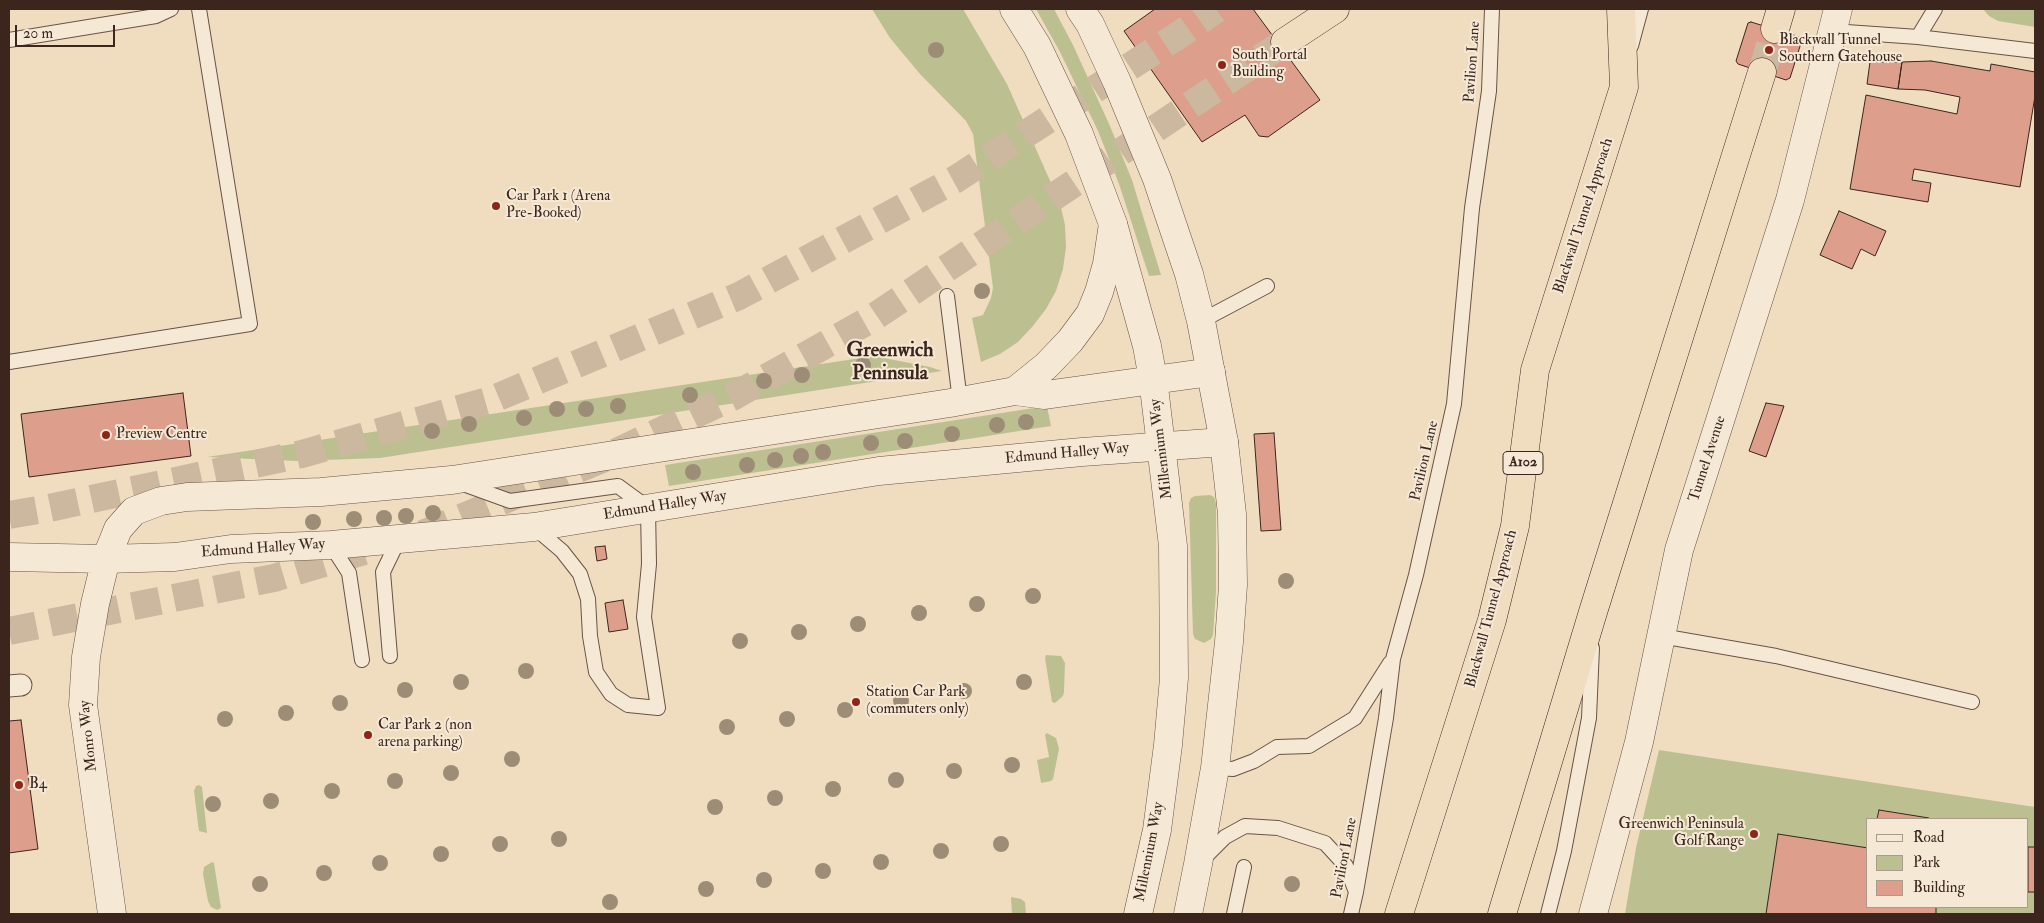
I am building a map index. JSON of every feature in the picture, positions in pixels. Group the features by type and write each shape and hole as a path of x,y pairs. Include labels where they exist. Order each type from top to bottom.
{"highway":[{"path":"1285,42 1335,9"},
{"name":"Blackwall Tunnel Approach","path":"1399,914 1492,620 1515,526 1535,370 1624,88 1621,9"},
{"path":"1502,914 1593,612 1762,72"}],"street":[{"name":"Millennium Way","path":"1014,9 1037,46 1079,134 1113,224 1147,346 1153,379 1172,546 1174,678 1157,830 1138,914"},
{"path":"1080,9 1090,24 1118,82 1157,179 1190,274 1202,321 1224,442 1232,514 1233,585 1229,642 1215,768 1188,914"},
{"name":"Tunnel Avenue","path":"1593,914 1639,742 1679,550 1790,200 1835,20"},
{"path":"1015,391 1046,366 1070,341 1090,314 1107,264 1113,224"},
{"path":"106,559 118,529 134,511 160,500 187,497 321,492 452,480 1015,391 1045,395 1211,372"},
{"name":"Edmund Halley Way","path":"9,557 106,559 175,557 248,548 331,545 534,527 879,471 1082,452 1224,442"},
{"name":"Monro Way","path":"106,559 95,604 86,657 83,705 112,914"}],"lane":[{"path":"9,40 156,16 171,9"},
{"path":"9,362 250,324 199,9"},
{"name":"Pavilion Lane","path":"1351,914 1386,718 1393,659 1416,575 1454,404 1472,208 1489,91 1492,9"},
{"path":"1535,370 1641,9"},
{"path":"1918,37 1935,9"},
{"path":"1835,20 1918,37 2035,52"},
{"path":"1202,321 1267,286"},
{"path":"947,296 960,401"},
{"path":"452,480 510,501 618,486 648,508 649,564 644,617 658,708 628,705 611,694 596,672 590,636 588,598 580,574 562,551 534,527"},
{"path":"390,656 383,572 399,539"},
{"path":"331,545 348,573 362,660"},
{"path":"1548,914 1564,851 1589,718 1593,612"},
{"path":"1661,636 1776,656 1972,702"},
{"path":"1215,768 1233,769 1254,761 1277,747 1309,746 1355,718 1393,659"},
{"path":"1198,864 1226,837 1245,826 1278,828 1324,844 1346,866 1356,892"},
{"path":"1234,914 1244,867"}],"green space":[{"path":"872,9 963,9 1007,84 1060,203 1065,225 1066,247 1063,269 1056,291 1046,309 1018,342 1000,354 981,362 972,318 983,315 991,298 993,288 973,134 966,121 920,74 890,38"},
{"path":"1036,9 1054,9 1073,45 1132,180 1161,275 1149,276 1119,184 1098,131 1060,52"},
{"path":"1983,9 2035,9 2035,27 1998,21 1989,16"},
{"path":"874,356 942,371 380,458 297,461 207,457"},
{"path":"1047,406 1051,426 669,486 665,465"},
{"path":"1210,495 1214,497 1216,503 1216,592 1213,635 1211,639 1204,643 1195,639 1193,634 1189,503 1191,498 1195,496"},
{"path":"1046,655 1061,656 1065,663 1063,696 1055,703 1052,702"},
{"path":"1047,733 1056,738 1059,749 1053,779 1041,783 1037,760 1049,757 1045,735"},
{"name":"Greenwich Peninsula Golf Range","path":"1659,750 2035,807 2035,914 1625,914 1636,848"},
{"path":"196,786 202,787 207,833 199,831 194,791"},
{"path":"212,862 214,863 221,908 217,910 211,907 208,901 203,874 204,867"},
{"path":"1011,897 1025,902 1026,914 1012,914"}],"building":[{"name":"South Portal Building","path":"1155,9 1253,9 1320,100 1268,137 1259,136 1245,115 1202,142 1124,31"},
{"name":"Blackwall Tunnel Southern Gatehouse","path":"1751,22 1800,37 1802,40 1790,78 1786,80 1738,64 1736,61 1748,23"},
{"path":"1931,61 1990,71 1991,64 2035,72 2035,96 2020,187 1914,169 1912,180 1931,183 1928,202 1850,189 1866,95 1957,114 1960,97 1925,90 1898,89 1902,62"},
{"path":"1870,62 1902,62 1898,89 1867,84"},
{"path":"1839,211 1886,231 1875,256 1861,249 1852,269 1820,255"},
{"name":"Preview Centre","path":"183,393 191,456 29,477 21,414"},
{"path":"1766,403 1784,406 1766,457 1749,451"},
{"path":"1274,433 1281,530 1261,531 1254,434"},
{"path":"605,546 607,559 597,561 595,547"},
{"path":"623,600 628,629 609,632 605,603"},
{"name":"B4","path":"21,720 38,849 9,853 9,721"},
{"path":"1879,810 1929,818 1877,818"},
{"path":"1778,834 1866,848 1866,908 1936,908 1936,914 1766,914"},
{"path":"2029,847 2035,847 2035,892 2029,892"}],"tunnel":[{"path":"9,515 302,454 491,400 739,296 956,179 1216,9"},
{"path":"1762,72 1775,29"},
{"path":"423,534 602,459 734,396 871,319 1285,42"},
{"path":"9,631 274,578 367,550"}],"place":[{"name":"Blackwall Tunnel Southern Gatehouse","path":"1769,50"},
{"name":"South Portal Building","path":"1222,65"},
{"name":"Car Park 1 (Arena Pre-Booked)","path":"496,206"},
{"name":"Preview Centre","path":"106,435"},
{"name":"Station Car Park (commuters only)","path":"856,702"},
{"name":"Car Park 2 (non arena parking)","path":"368,735"},
{"name":"B4","path":"19,785"},
{"name":"Greenwich Peninsula Golf Range","path":"1754,834"}],"district":[{"name":"Greenwich Peninsula","path":"890,364"}]}
